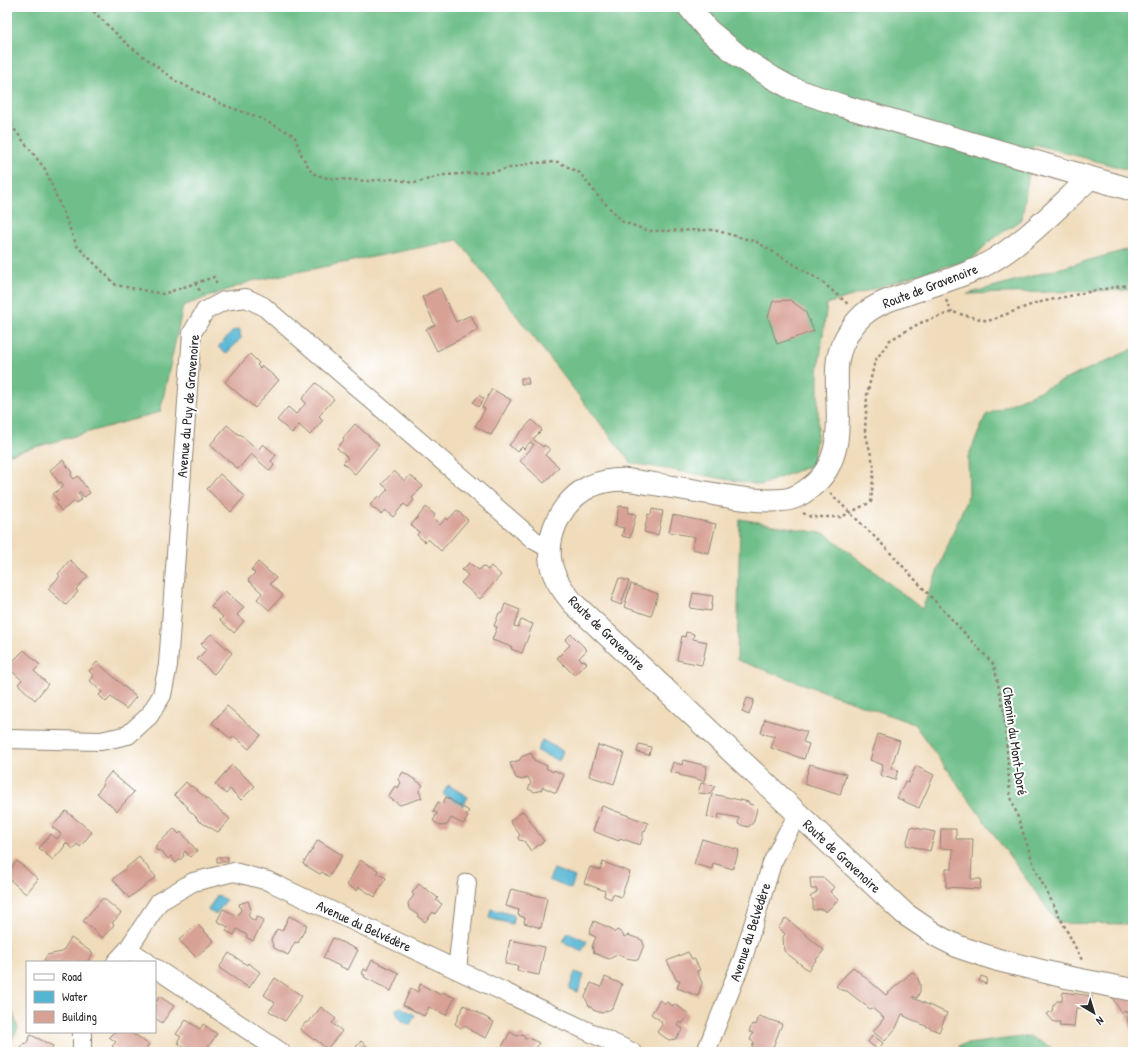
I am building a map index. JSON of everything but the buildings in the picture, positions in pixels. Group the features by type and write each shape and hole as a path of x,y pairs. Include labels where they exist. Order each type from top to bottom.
{"street":[{"path":"689,7 708,30 740,58 791,88 843,106 1133,190"},
{"name":"Route de Gravenoire","path":"1090,178 1032,232 1006,253 960,276 882,302 870,309 852,327 841,347 836,372 838,417 837,437 834,452 830,463 818,482 799,495 790,499 782,500 743,499 628,480 610,481 590,487 569,502 557,521 550,540 550,549 554,574 573,603 905,914 939,937 959,947 998,960 1066,977 1133,990"},
{"name":"Avenue du Puy de Gravenoire","path":"7,739 101,741 128,735 149,716 162,695 168,665 192,333 205,311 225,300 246,298 263,306 534,540 550,549"},
{"name":"Avenue du Belvédère","path":"706,1052 743,958 772,863 798,815"},
{"name":"Avenue du Belvédère","path":"122,956 159,902 193,882 234,872 268,881 632,1052"},
{"path":"457,970 468,883"},
{"path":"122,956 143,961"},
{"path":"156,969 281,1052"},
{"path":"82,1033 82,1052"}],"path":[{"path":"89,7 127,44 176,82 226,106 255,116 294,135 302,156 312,173 327,178 368,181 393,179 414,183 444,175 492,172 532,163 558,162 580,173 598,196 623,222 649,231 714,230 757,242 820,281 861,317"},
{"path":"1094,7 1128,10 1133,12"},
{"path":"7,120 45,168 77,246 116,285 163,294 214,277 225,300"},
{"path":"782,500 811,517 840,516 871,502 874,467 865,431 867,395 875,361 890,340 920,323 952,312 988,321 1036,303 1133,284"},
{"name":"Chemin du Mont-Doré","path":"818,482 885,547 994,666 1004,712 1010,794 1036,871 1077,951 1096,983"}],"green space":[{"path":"7,7 1133,7 1133,171 1033,144 1022,219 990,241 972,259 913,276 827,304 818,372 818,428 812,465 761,485 631,463 458,240 252,281 183,306 160,412 7,455"},
{"path":"1133,248 1133,290 967,294"},
{"path":"1133,349 1133,710 1127,728 1128,734 1133,738 1133,924 1058,923 914,724 737,660 740,519 826,534 922,609 969,494 968,457 986,415"},
{"path":"7,995 18,1028 7,1051"},
{"path":"1029,1036 1060,1052 957,1052 960,1045"}],"water":[{"path":"237,329 240,330 240,335 242,337 226,354 218,347 234,330 235,331"},
{"path":"542,740 563,751 559,761 537,751"},
{"path":"448,785 468,797 463,806 443,794"},
{"path":"554,869 575,877 571,889 549,880"},
{"path":"217,895 226,900 216,915 208,910"},
{"path":"491,909 514,915 512,924 489,918"},
{"path":"568,932 587,941 582,951 563,942"},
{"path":"575,972 584,975 578,992 569,989"},
{"path":"401,1007 415,1015 410,1025 402,1021 397,1015 396,1009"}]}
